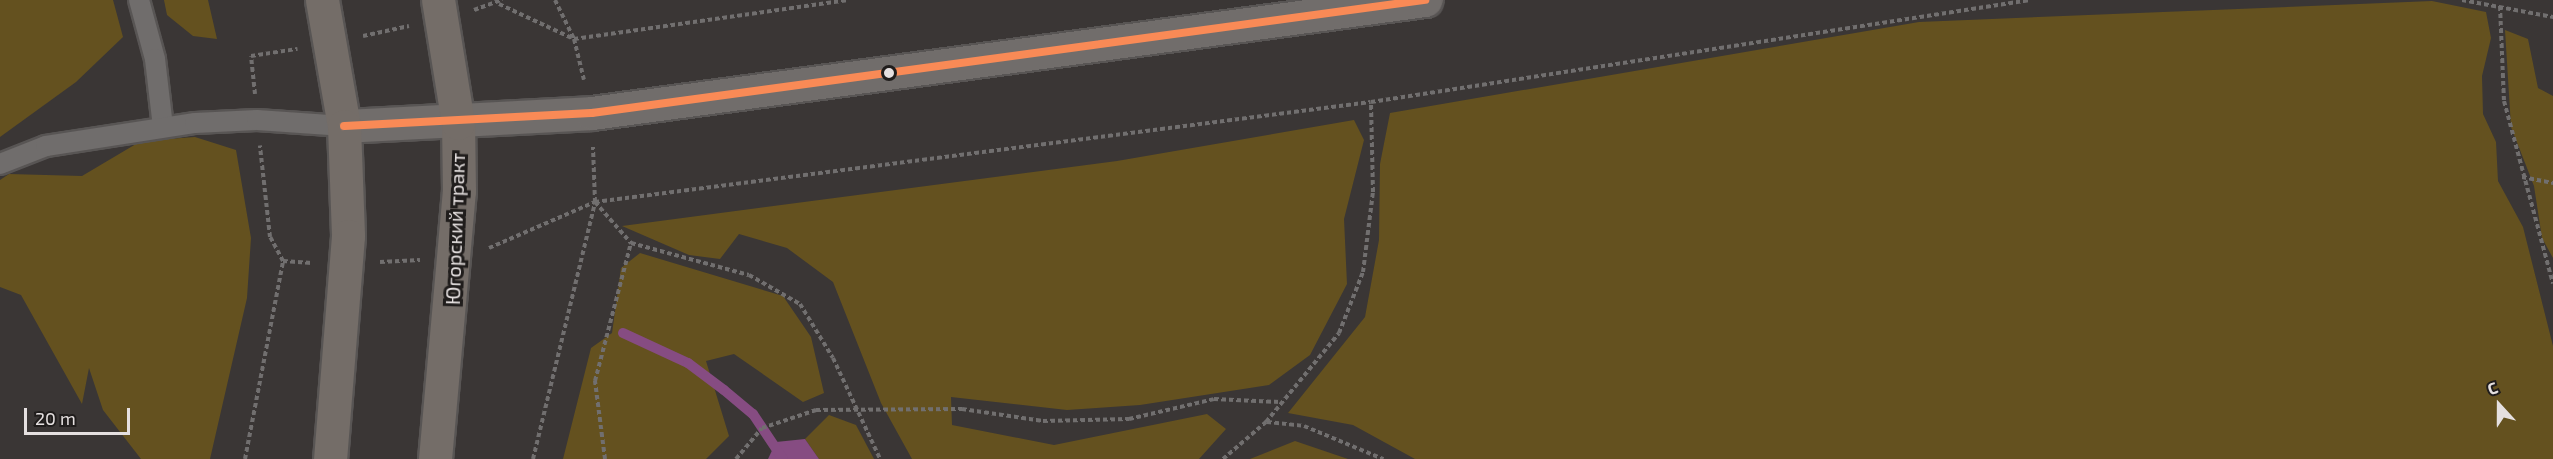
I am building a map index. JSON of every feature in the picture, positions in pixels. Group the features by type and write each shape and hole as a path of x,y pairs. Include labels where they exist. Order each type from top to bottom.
{"main road":[{"path":"322,0 344,126 347,265 330,459"},
{"path":"344,126 458,123 592,113 1295,8 1425,0"},
{"name":"Югорский тракт","path":"435,459 457,257 458,123 440,9"}],"lane":[{"path":"139,0 154,59 163,127"},
{"path":"0,164 46,146 163,127 257,120 344,126"}],"path":[{"path":"555,0 574,39"},
{"path":"245,459 283,261 270,237 250,56 330,44 440,9 500,2 574,39 848,0"},
{"path":"595,202 1371,102 2030,0"},
{"path":"2462,0 2553,17"},
{"path":"2500,6 2504,100 2522,177 2553,284"},
{"path":"1223,459 1266,422 1280,402 1339,333 1363,272 1374,192 1371,102"},
{"path":"2522,177 2553,183"},
{"path":"595,202 631,243 723,266 779,288 816,327 880,459"},
{"path":"533,459 595,202"},
{"path":"605,459 595,381 631,243"},
{"path":"736,459 762,428 816,410 860,414 962,409 1064,420 1129,419 1214,399 1280,402"},
{"path":"1266,422 1304,426 1383,459"}],"shaded area":[{"path":"0,0 113,0 123,37 76,82 0,137"},
{"path":"164,0 208,0 217,39 193,36 167,15"},
{"path":"2432,1 2486,12 2491,38 2482,76 2483,114 2496,142 2498,181 2523,227 2553,346 2553,459 1415,459 1353,425 1288,413 1365,317 1379,240 1380,164 1390,113 1919,22"},
{"path":"2505,30 2528,39 2538,88 2553,96 2553,258 2542,238 2534,186 2511,127"},
{"path":"1354,120 1364,140 1344,219 1347,284 1310,355 1269,385 1140,405 1067,410 951,397 952,425 1054,445 1207,414 1226,429 1199,459 912,459 881,403 833,282 787,248 739,234 720,259 689,255 622,226 1117,161"},
{"path":"195,137 236,150 251,238 247,298 210,459 141,459 103,410 89,368 82,404 21,295 0,287 0,180 9,174 82,176 141,141"},
{"path":"640,253 783,296 811,337 824,393 803,402 734,354 706,361 729,436 706,459 563,459 591,348 612,333 621,268"},
{"path":"829,415 856,425 874,459 819,459 805,439"},
{"path":"805,439 819,459 768,459 776,442"},
{"path":"1295,441 1348,459 1250,459"}],"waterway":[{"path":"623,333 688,363 724,390 753,414 783,459"}],"transit line":[{"path":"344,126 592,113 1425,0"}]}
